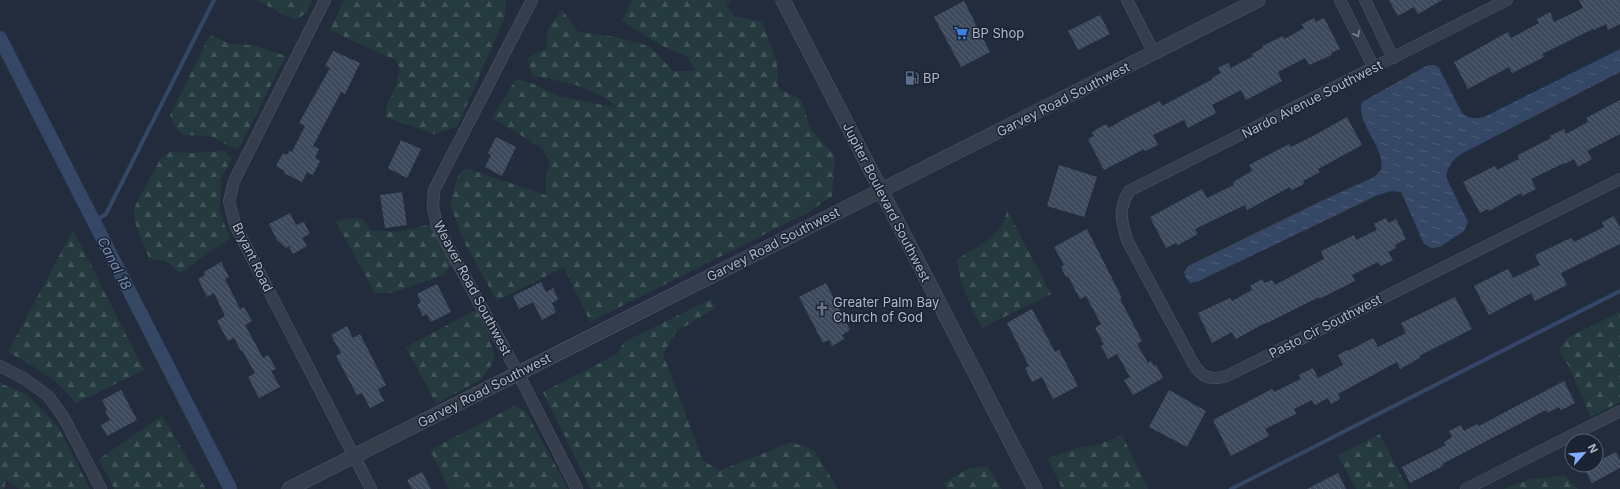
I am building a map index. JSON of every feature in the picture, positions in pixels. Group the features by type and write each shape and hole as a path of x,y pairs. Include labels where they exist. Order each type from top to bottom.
{"street":[{"name":"Bryant Road","path":"325,0 234,181 229,202 236,227 371,489"},
{"name":"Weaver Road Southwest","path":"532,0 434,190 433,208 437,226 518,373 577,489"},
{"name":"Jupiter Boulevard Southwest","path":"783,0 1035,489"},
{"path":"1126,0 1154,53"},
{"name":"Garvey Road Southwest","path":"289,489 1258,0"},
{"path":"1340,0 1374,68"},
{"path":"1365,0 1393,58"},
{"name":"Nardo Avenue Southwest","path":"1122,203 1129,191 1507,0"},
{"name":"Pasto Cir Southwest","path":"1122,203 1121,220 1127,240 1192,363 1198,372 1205,376 1220,378 1620,179"},
{"path":"0,366 25,379 48,396 64,418 101,489"},
{"path":"1466,489 1620,411"}],"green space":[{"path":"256,0 312,0 307,13 294,20"},
{"path":"344,0 506,0 505,17 457,127 434,134 386,117 386,107 394,91 400,69 395,60 330,30"},
{"path":"632,0 731,0 726,5 734,16 762,22 777,62 778,88 801,100 811,129 835,157 832,196 807,213 590,322 564,267 497,301 465,244 450,205 458,175 466,168 546,195 546,177 550,161 542,148 492,118 516,79 534,84 559,96 618,108 600,95 589,90 555,80 533,76 527,58 546,49 548,29 562,10 578,32 615,37 649,46 673,71 695,71 688,57 658,44 622,21"},
{"path":"210,35 230,44 253,45 286,56 238,150 210,136 183,135 175,127 170,115"},
{"path":"225,151 232,159 221,178 220,212 230,238 180,273 167,262 149,258 135,223 134,208 161,158 170,152 191,153"},
{"path":"1007,210 1051,294 982,328 963,286 957,259 981,245 995,233 1001,227"},
{"path":"348,218 362,218 370,230 397,232 432,224 452,263 444,275 391,293 375,293 336,222"},
{"path":"73,230 144,370 76,403 55,381 8,352"},
{"path":"711,299 715,308 676,332 663,354 703,460 719,471 791,442 814,450 838,489 591,489 543,392 617,354 624,342"},
{"path":"476,310 488,333 495,359 482,379 436,404 406,347"},
{"path":"1620,312 1620,402 1591,417 1568,365 1559,350 1567,338"},
{"path":"0,383 28,395 58,427 90,489 20,489 6,479 4,489 0,489"},
{"path":"514,406 525,410 568,489 449,489 430,450"},
{"path":"162,416 206,489 114,489 99,459"},
{"path":"1380,434 1408,489 1356,489 1338,455"},
{"path":"1122,435 1148,489 1062,489 1048,458 1077,448 1097,445"},
{"path":"988,466 1002,489 947,489 943,483 970,468"},
{"path":"1565,476 1578,489 1503,489 1531,479"}],"water":[{"path":"1620,49 1620,72 1461,154 1453,161 1449,167 1446,177 1468,222 1464,231 1440,247 1432,248 1424,244 1401,192 1391,191 1378,195 1199,281 1190,283 1186,278 1184,272 1188,266 1374,177 1381,170 1381,161 1379,152 1363,119 1361,110 1362,102 1428,65 1435,65 1439,68 1462,113 1472,118 1478,118 1484,117"}],"building":[{"path":"1389,0 1442,0 1418,14 1414,7 1398,16"},
{"path":"1579,0 1620,0 1620,24 1608,30 1606,24 1594,30 1593,29 1542,54 1544,57 1512,73 1509,67 1468,89 1454,62 1508,32 1511,38 1539,23 1537,19 1550,12 1554,22 1583,8"},
{"path":"964,1 990,52 961,67 934,17"},
{"path":"1100,15 1110,34 1078,50 1068,31"},
{"path":"1314,18 1316,22 1324,18 1340,49 1331,53 1332,55 1309,65 1305,58 1278,72 1282,81 1246,100 1241,90 1212,105 1216,113 1188,128 1184,120 1153,135 1158,145 1145,151 1144,149 1104,170 1088,139 1094,136 1092,132 1106,124 1109,128 1160,101 1162,106 1213,79 1212,78 1221,73 1218,68 1228,63 1231,68 1253,56 1252,54 1263,48 1262,46 1283,36 1284,39 1304,28 1302,24"},
{"path":"333,51 360,63 345,94 341,92 313,146 319,149 315,158 320,161 313,175 307,172 302,182 284,173 285,171 276,166 283,153 287,155 289,151 292,152 305,126 299,123 330,68 325,66"},
{"path":"1620,100 1620,134 1587,151 1592,159 1578,167 1574,159 1565,164 1564,163 1531,179 1536,189 1522,196 1521,193 1489,211 1488,209 1480,213 1463,182 1495,166 1497,170 1519,159 1518,155 1551,138 1550,136 1564,129 1566,134 1588,122 1586,118"},
{"path":"1347,117 1362,145 1318,169 1320,172 1303,181 1304,184 1292,190 1290,187 1247,210 1245,205 1195,229 1198,234 1178,245 1176,243 1166,248 1150,217 1202,189 1207,198 1234,185 1233,182 1252,171 1249,165 1289,144 1291,147"},
{"path":"496,137 516,147 502,176 485,167 491,155 488,153"},
{"path":"401,140 421,149 407,178 388,168"},
{"path":"1059,165 1097,177 1084,217 1047,206"},
{"path":"402,192 407,225 385,228 380,195"},
{"path":"290,213 296,225 304,222 310,234 302,238 307,246 293,254 289,246 286,248 277,240 269,224"},
{"path":"1614,216 1620,228 1620,244 1561,273 1567,285 1535,301 1531,293 1489,315 1474,286 1508,269 1513,278 1540,265 1535,255 1571,238 1574,242 1604,227 1602,222"},
{"path":"1386,218 1389,223 1396,219 1406,239 1395,245 1396,248 1388,252 1393,260 1381,266 1378,262 1352,275 1355,281 1265,323 1236,339 1232,332 1212,343 1198,313 1230,298 1232,301 1252,290 1250,286 1262,279 1265,283 1272,280 1275,285 1324,259 1321,251 1354,235 1356,240 1377,230 1374,224"},
{"path":"1087,229 1122,298 1120,299 1142,341 1137,344 1148,363 1151,361 1154,366 1156,365 1163,378 1133,395 1124,380 1130,377 1117,354 1108,359 1101,346 1104,344 1095,328 1101,324 1086,296 1080,299 1068,276 1066,277 1061,267 1064,265 1054,247"},
{"path":"221,262 229,277 225,279 240,309 244,307 252,321 245,325 263,358 268,355 276,369 271,371 280,387 259,398 248,377 255,373 234,338 228,341 217,321 225,316 214,293 207,297 198,279 205,275 204,272"},
{"path":"541,282 546,292 553,288 558,299 552,303 556,312 542,320 533,302 519,309 513,296"},
{"path":"826,283 850,330 842,335 844,339 832,346 829,340 823,343 799,297"},
{"path":"437,284 451,312 431,322 427,314 423,316 417,305 421,302 417,294"},
{"path":"1455,297 1472,329 1419,356 1420,358 1400,369 1397,362 1338,394 1340,399 1331,404 1328,398 1315,405 1312,400 1294,409 1296,414 1265,429 1269,436 1231,456 1213,420 1272,389 1274,392 1301,379 1299,375 1313,368 1318,378 1343,365 1338,355 1373,338 1378,347 1406,333 1401,323"},
{"path":"1032,309 1055,352 1059,350 1078,386 1053,399 1042,377 1032,382 1025,368 1029,366 1007,323"},
{"path":"347,326 353,338 360,334 386,385 378,389 384,401 370,408 362,393 357,395 336,356 341,353 331,335"},
{"path":"1564,381 1575,403 1561,410 1559,407 1547,413 1546,410 1442,464 1443,466 1410,483 1402,467 1446,445 1444,442 1452,437 1449,431 1461,425 1464,431 1477,424 1479,426"},
{"path":"121,390 137,420 107,436 101,425 110,420 105,411 107,410 102,400"},
{"path":"1169,390 1206,411 1187,447 1149,427"},
{"path":"1616,452 1620,460 1620,468 1592,483 1586,473 1604,473 1604,458"},
{"path":"422,472 431,489 412,489 407,480"},
{"path":"1338,473 1346,489 1307,489"}],"waterway":[{"path":"94,222 106,214 214,0"},
{"name":"Canal 18","path":"0,38 230,488"},
{"path":"1231,489 1620,291"}],"place":[{"name":"BP Shop","path":"961,33"},
{"name":"BP","path":"912,78"},
{"name":"Greater Palm Bay Church of God","path":"822,309"}]}
